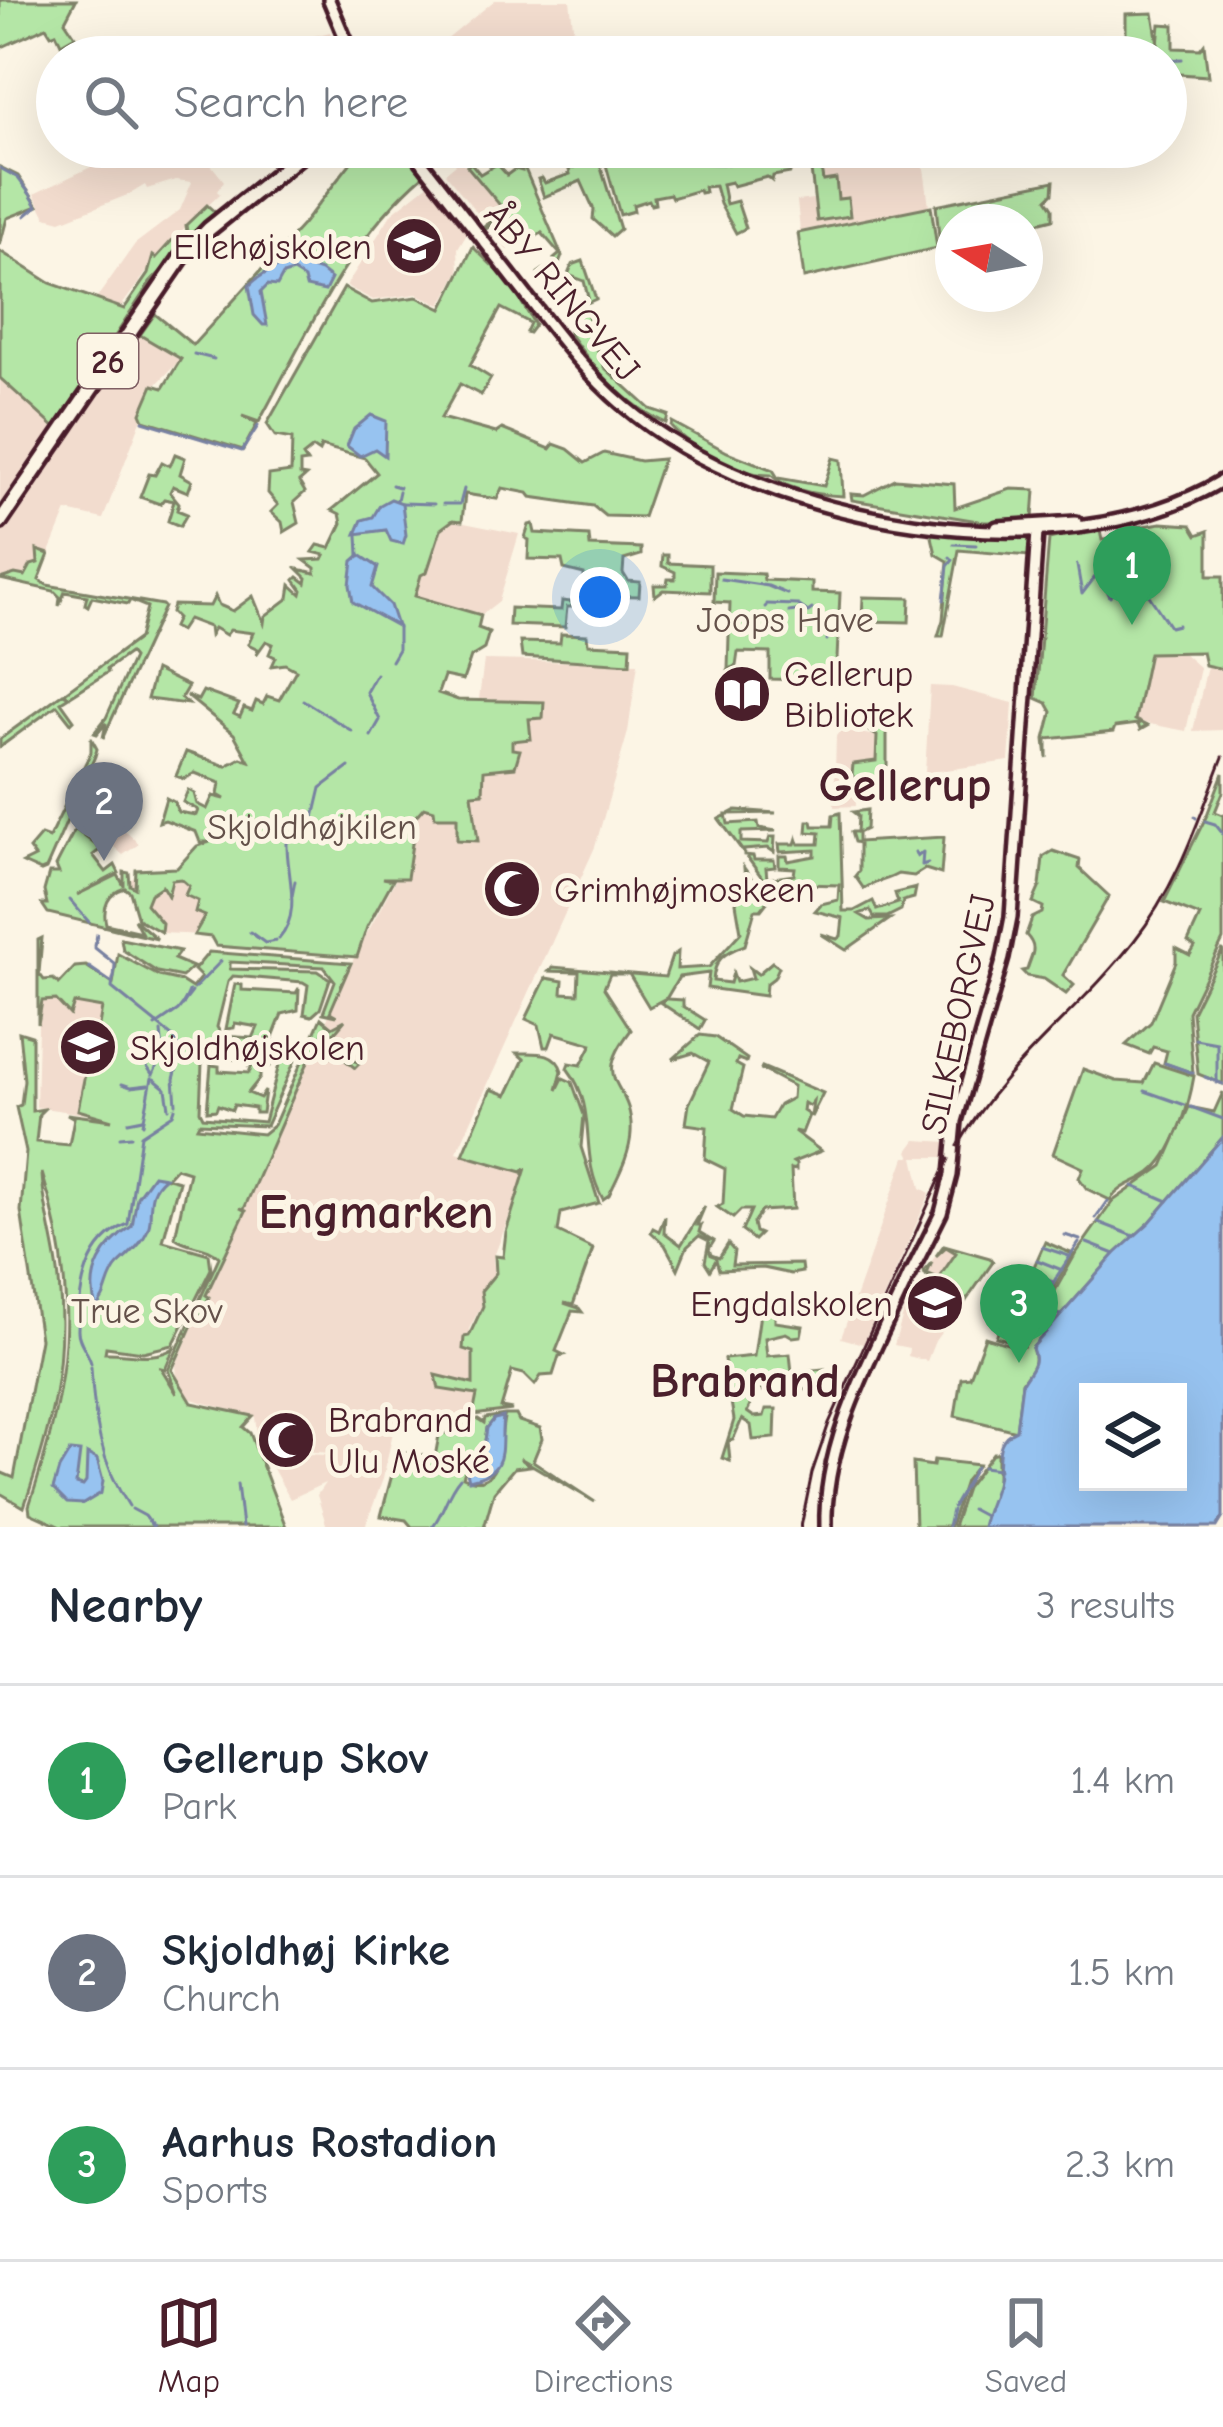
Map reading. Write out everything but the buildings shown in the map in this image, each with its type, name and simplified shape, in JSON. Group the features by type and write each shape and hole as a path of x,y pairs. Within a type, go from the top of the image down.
{"main road":[{"path":"327,0 342,36"},
{"name":"26","path":"0,512 175,257 220,214 280,168"},
{"name":"26","path":"0,522 164,277 209,229 283,168"},
{"name":"ÅBY RINGVEJ","path":"430,168 585,361 624,399 678,440 738,471 799,493 939,520 1040,530 1165,506 1223,477"},
{"name":"SILKEBORGVEJ","path":"826,1527 829,1479 838,1448 867,1368 933,1232 944,1198 956,1121 1007,938 1040,530"}],"shaded area":[{"path":"495,0 570,0 574,35 451,36"},
{"path":"89,168 214,168 224,181 217,191 220,194 166,246 120,308 96,299 135,244 180,210 192,182 176,180 147,189 145,185 61,221 46,217 34,194"},
{"path":"468,168 524,237 507,250 445,173"},
{"path":"810,168 924,168 929,206 800,231 797,201 813,199"},
{"name":"Ellehøjskolen","path":"430,183 467,233 458,248 459,271 441,305 417,294 373,300 346,286 392,213"},
{"path":"140,335 180,360 154,387 103,519 67,511 37,584 0,578 0,530 130,338"},
{"path":"0,378 55,428 0,504"},
{"path":"439,518 519,534 499,601 481,615 414,596"},
{"path":"1182,652 1200,668 1186,731 1134,721 1149,653"},
{"path":"484,660 638,663 628,732 595,847 457,1152 526,1173 493,1259 495,1273 480,1292 483,1302 469,1329 477,1396 472,1413 394,1427 383,1479 365,1527 327,1527 317,1495 325,1483 290,1499 267,1458 283,1453 327,1455 327,1471 331,1453 301,1451 305,1427 272,1427 271,1450 259,1450 255,1417 188,1398 177,1380 176,1365 354,958 397,877 416,815 426,805 471,793 483,770 505,768 501,700 479,699"},
{"path":"1207,666 1223,669 1223,730 1193,731"},
{"path":"930,686 1013,703 1009,761 925,773"},
{"path":"841,730 877,736 876,761 854,764 856,806 834,807 836,736"},
{"path":"88,805 113,819 139,844 123,855 84,820"},
{"path":"138,875 171,876 186,884 205,913 202,935 162,933 147,926 136,914 128,881"},
{"name":"Skjoldhøjskolen","path":"89,967 144,1021 113,1073 106,1117 36,1107 39,990 50,1001"},
{"path":"916,1140 948,1142 948,1157 914,1157 921,1188 930,1193 863,1344 841,1338 905,1157 911,1157 908,1151"},
{"name":"Engdalskolen","path":"944,1245 989,1256 993,1262 935,1341 927,1361 908,1356 909,1348 894,1345 909,1295 927,1299 934,1280 924,1271"}],"green space":[{"path":"0,0 76,0 65,21 75,36 51,35 46,27 0,48"},
{"path":"1153,13 1157,36 1126,36 1126,14"},
{"path":"1160,24 1174,25 1174,36 1159,36"},
{"path":"1204,44 1208,76 1187,74 1187,48 1200,49"},
{"path":"0,167 18,176 38,206 7,218 0,245"},
{"path":"347,168 420,168 425,174 351,258 259,422 242,416 257,424 243,450 144,420 141,413 153,385 163,388 181,359 140,335 155,314 193,345 303,224"},
{"path":"469,168 480,174 490,168 501,168 507,175 515,169 525,168 562,256 554,277 538,274 544,269 549,276 560,254 542,233 524,237 506,213 486,229 504,210"},
{"path":"601,168 620,229 612,236 593,219 594,210 581,181 544,197 538,179 545,183 570,174 569,170"},
{"path":"607,168 790,168 790,173 773,176 772,181 767,177 733,186 722,184 726,204 737,201 746,228 736,233 715,186 704,187 705,192 700,193 654,197 655,204 649,200 633,205 634,211 620,215"},
{"path":"821,168 823,181 836,179 838,199 848,198 850,216 817,221 811,170"},
{"path":"1054,181 1047,199 1053,219 1043,222 1043,204 941,204"},
{"path":"207,205 216,213 150,283 55,428 0,378 0,251 50,283 124,309 148,274 153,256 176,236 180,239 187,232 186,225"},
{"path":"931,206 935,248 804,278 798,233"},
{"name":"Skjoldhøjkilen","path":"473,247 510,283 535,325 526,332 530,323 501,308 470,365 491,378 481,395 460,384 441,418 496,433 502,429 550,449 554,444 585,463 604,453 640,461 663,459 643,517 605,516 593,506 502,488 497,499 465,494 462,521 453,520 441,529 415,596 481,615 478,628 489,632 484,649 471,657 463,680 444,676 438,693 458,700 544,702 543,718 529,719 531,739 512,741 512,749 520,750 515,767 484,770 483,793 472,794 478,841 457,840 457,817 435,817 434,810 424,807 416,816 407,878 383,878 393,880 367,927 357,957 216,946 211,937 194,935 205,916 195,912 198,901 185,895 189,886 181,879 172,880 168,896 162,886 150,894 146,904 162,923 161,932 138,919 125,888 108,902 106,924 141,932 134,919 157,939 48,913 42,904 47,904 44,891 49,873 59,873 56,866 75,829 101,849 93,855 106,872 115,865 119,873 77,895 118,875 124,886 124,872 135,888 136,870 177,868 197,846 210,842 200,842 196,832 159,822 166,798 178,812 196,815 198,810 183,802 188,790 207,809 213,796 225,799 218,795 220,783 195,773 184,779 176,776 186,752 226,766 241,758 249,761 234,734 186,695 198,700 203,691 239,704 234,714 240,717 244,708 252,711 256,701 263,704 267,696 279,700 296,670 285,664 271,666 273,644 266,641 256,655 258,649 248,644 253,633 230,630 226,635 214,628 210,635 209,627 188,619 180,631 173,627 177,618 171,612 173,605 210,606 215,596 219,605 233,611 253,596 264,623 265,616 289,598 291,585 301,594 295,580 298,577 306,583 307,578 298,569 315,573 304,560 323,559 325,555 313,552 318,545 330,548 342,523 340,514 332,510 377,473 365,458 313,448 303,456 307,462 300,463 300,475 306,476 299,482 305,492 294,502 299,523 284,532 282,522 271,512 278,505 268,493 269,475 291,472 292,439 275,436 267,424 344,288 372,303 417,297 442,309"},
{"path":"583,261 596,299 585,304 598,352 603,351 604,367 650,409 668,415 666,423 612,385 569,333 573,302 588,297 584,281 568,275 572,265"},
{"path":"672,422 773,470 778,478 824,486 833,458 841,460 843,496 805,491 771,475 718,460 691,444"},
{"path":"175,454 185,458 180,474 192,481 188,492 173,486 170,492 179,503 177,510 187,514 180,526 168,521 174,501 164,499 160,504 140,497 149,474 155,475 162,462 170,466"},
{"path":"895,479 954,484 955,508 1011,489 1035,490 1033,518 1029,522 984,522 852,500 851,494 864,495"},
{"path":"533,524 535,533 589,536 590,546 641,548 641,555 624,560 623,573 628,581 640,582 639,596 584,595 584,574 564,569 562,560 528,559 529,540 525,538"},
{"path":"1191,525 1197,535 1208,531 1208,576 1223,576 1223,669 1205,665 1202,652 1149,653 1135,720 1147,726 1047,739 1047,758 1045,739 1052,712 1036,698 1049,539 1099,527 1102,540 1130,538 1131,528"},
{"path":"930,528 1028,538 1032,543 1029,556 959,550 943,636 938,636 948,561 936,554"},
{"path":"37,550 49,554 39,580 47,585 162,605 164,607 103,738 106,723 94,733 106,718 133,658 129,653 61,702 74,720 71,723 57,705 0,747 0,739 63,693 67,695 139,638 147,607 130,600 128,604 92,597 88,606 87,596 65,592 59,606 60,597 54,591 0,579 25,576 38,563"},
{"path":"663,555 668,555 668,563 710,565 710,592 663,590 655,596 654,585 675,579 675,572 662,566"},
{"name":"Joops Have","path":"715,572 812,582 812,592 840,593 836,681 770,679 770,653 738,652 736,666 728,669 730,603 714,602"},
{"path":"863,597 910,598 909,622 862,621"},
{"path":"562,601 572,602 565,627 509,625 510,608 561,610"},
{"path":"561,634 587,635 588,644 631,646 630,664 522,657 520,642 560,643"},
{"path":"155,670 188,686 181,698 188,704 147,699"},
{"path":"887,715 887,774 857,781 853,764 876,761 877,736 869,731 870,718"},
{"path":"91,738 95,756 46,869 23,863 35,857 29,849 41,835 49,838 91,752"},
{"path":"1223,773 1223,792 1215,812 1223,815 1223,940 1188,1012 1193,1073 1164,1063 1167,1051 1153,1047 1149,1054 1126,1045 1151,1022 1176,962 1176,948 1190,955 1195,947 1188,942 1200,916 1164,902"},
{"path":"736,810 776,813 729,814"},
{"path":"867,810 866,829 858,833 858,842 944,837 941,874 925,869 914,876 898,874 864,889 855,876 859,843 854,842 851,832 857,832 858,816 853,812"},
{"path":"840,813 843,911 873,901 877,910 898,903 895,893 916,888 914,898 903,901 901,910 887,917 874,917 870,910 859,914 869,920 890,919 846,950 821,934 837,939 843,918 815,911 821,904 838,900 839,885 766,883 746,855 774,860 775,867 766,868 767,879 794,875 795,868 779,867 779,856 787,856 788,861 815,856 815,850 780,852 779,844 795,844 797,838 799,844 819,844 820,833 807,832 808,821 813,826 832,826 833,815"},
{"path":"726,815 728,824 758,822 759,828 776,831 741,832 741,842 768,843 775,837 774,852 768,848 744,853 719,819"},
{"path":"1053,851 1080,860 1079,868 1109,896 1063,975 1074,985 1066,994 1022,971 1027,970 1033,952 1026,935 1032,918 1042,913 1043,907 1033,902 1043,857"},
{"path":"744,868 768,901 755,910 745,945 718,962 713,981 730,983 733,973 736,982 753,978 750,968 758,974 772,962 779,967 766,984 765,996 707,988 709,973 679,977 666,999 683,1000 683,1006 705,1020 700,1029 661,1003 666,998 649,1007 629,974 610,974 604,988 631,1030 613,1062 613,1073 626,1102 631,1133 623,1165 603,1199 591,1165 583,1100 567,1068 569,1063 581,1065 592,1044 554,1033 549,1047 544,1047 539,1025 526,1019 546,978 563,981 562,993 578,994 579,972 549,971 553,967 665,977 678,952 677,969 709,967 741,932 736,903 745,881"},
{"name":"True Skov","path":"42,938 39,973 44,980 59,984 75,967 86,966 113,984 118,954 192,988 201,977 194,970 209,952 351,963 330,1012 337,1016 323,1013 335,981 324,967 230,962 230,969 318,971 330,979 320,1009 312,1016 304,1014 308,985 303,982 233,976 228,982 217,1027 222,1036 253,1038 258,1027 235,1023 234,1028 226,1029 235,984 242,985 242,990 296,993 299,988 298,1010 282,1014 273,1037 262,1043 274,1041 270,1066 260,1067 260,1078 248,1093 260,1098 265,1091 262,1113 234,1105 232,1110 218,1105 207,1111 211,1065 219,1066 219,1071 249,1073 255,1056 248,1065 247,1060 210,1057 202,1063 203,1117 264,1122 284,1046 300,1049 266,1126 199,1123 197,1127 263,1134 274,1125 321,1018 332,1027 345,1020 334,1033 324,1030 317,1048 360,1063 355,1068 344,1059 312,1053 244,1209 240,1208 246,1211 206,1295 201,1316 196,1316 172,1370 192,1403 253,1416 243,1427 250,1433 286,1527 61,1527 30,1513 53,1421 65,1341 62,1260 42,1173 59,1281 59,1369 24,1507 0,1493 0,1472 14,1478 40,1339 21,1211 26,1152 16,1107 21,1105 24,1080 19,1032 32,1036 32,1111 44,1109 39,1114 36,1142 69,1145 74,1118 67,1114 112,1120 78,1110 86,1069 104,1068 106,1055 94,1053 102,1008 74,1003 70,1015 56,1000 42,1001 38,1024 38,940","holes":["176,1168 189,1172 175,1237 219,1257 168,1370 177,1394 161,1368 165,1369 174,1348 149,1355 105,1353 106,1347 143,1352 173,1345 211,1269 209,1254 163,1241 179,1181 167,1178"]},
{"path":"121,939 180,951 174,959 193,967 182,977 157,972 123,950"},
{"path":"1223,949 1223,1084 1198,1074 1192,1012"},
{"path":"700,1035 715,1037 747,1059 738,1059 736,1064 743,1068 733,1109 744,1116 771,1119 779,1105 792,1098 793,1086 762,1067 823,1093 811,1117 813,1101 809,1106 804,1103 803,1111 809,1115 802,1133 794,1131 821,1151 793,1162 793,1209 761,1211 753,1223 760,1234 754,1240 742,1231 751,1210 741,1210 733,1218 717,1207 723,1204 725,1169 705,1159 707,1127 686,1124 689,1104 709,1062 693,1053 673,1059"},
{"path":"517,1053 555,1059 562,1071 557,1090 563,1078 572,1082 584,1115 581,1147 599,1203 561,1213 558,1232 593,1249 573,1305 564,1303 582,1312 572,1311 556,1351 564,1355 559,1356 553,1375 541,1376 535,1385 524,1374 512,1371 501,1408 512,1410 473,1415 477,1395 439,1389 436,1375 473,1384 473,1352 463,1349 464,1337 469,1336 483,1306 481,1291 496,1273 495,1256 503,1257 526,1168 522,1172 463,1155 491,1089 507,1095 524,1059"},
{"path":"1154,1063 1194,1076 1184,1115 1159,1165 1110,1200 1087,1189 1079,1178 1083,1168 1053,1154 1083,1069 1116,1081 1144,1083"},
{"path":"1223,1092 1223,1137 1032,1348 1034,1363 1022,1382 1016,1431 955,1416 961,1378 970,1377 985,1337 1024,1346 1075,1255 1113,1201 1163,1166 1189,1107 1214,1112"},
{"path":"705,1206 697,1225 701,1225 699,1232 714,1241 711,1255 719,1258 728,1244 734,1251 732,1265 801,1264 802,1272 719,1270 716,1260 710,1270 705,1262 709,1241 699,1236 687,1247 678,1269 665,1245 651,1232 653,1228 659,1231 665,1216 664,1232 681,1245"},
{"path":"1045,1242 1073,1254 1021,1344 996,1337 1004,1316 1021,1308 1020,1298"},
{"path":"944,1245 993,1262 961,1308 926,1299 934,1280 925,1275 924,1271 932,1262 927,1274 938,1279 956,1253 946,1247 936,1256"},
{"path":"793,1300 800,1312 775,1313 775,1322 803,1326 801,1336 786,1333 765,1338 767,1356 790,1354 792,1372 824,1369 814,1395 800,1386 763,1391 756,1386 745,1395 751,1404 747,1412 764,1416 766,1409 776,1409 775,1438 753,1440 751,1425 742,1419 733,1440 728,1441 730,1461 722,1458 734,1420 724,1359 754,1356 761,1306"},
{"path":"516,1415 519,1421 540,1428 542,1439 533,1461 595,1502 520,1458 530,1466 514,1468 494,1492 484,1527 412,1527 406,1520 381,1516 398,1452 435,1457 440,1430 451,1436 478,1419 484,1423 485,1418","holes":["504,1418 492,1472 476,1481 463,1477 483,1453 487,1428 495,1419"]},
{"path":"997,1453 997,1486 982,1527 953,1527 966,1488"},
{"path":"934,1460 978,1465 965,1481 950,1527 915,1527 913,1463 933,1466"}],"water":[{"path":"288,260 331,279 325,291 306,287 304,279 293,272 283,275 277,286 268,285 261,292 267,325 263,325 254,315 249,286"},
{"path":"371,415 386,421 385,456 375,449 360,456 347,446 354,429"},
{"path":"391,499 402,503 403,544 391,541 386,530 356,534 362,520 373,517"},
{"path":"360,555 378,567 372,587 390,605 397,626 353,602 353,561"},
{"path":"1223,1137 1223,1517 1217,1527 982,1527 997,1480 1001,1445 1016,1430 1022,1383 1034,1362 1032,1348 1115,1254 1150,1222"},
{"path":"153,1175 165,1177 153,1191 146,1233 114,1270 96,1307 93,1283 99,1261 132,1226 137,1197"},
{"path":"503,1417 497,1465 469,1480 466,1468 483,1453 487,1428"},
{"path":"70,1451 80,1452 76,1484 86,1482 87,1454 97,1459 103,1481 101,1493 83,1504 67,1503 53,1489"}],"waterway":[{"path":"0,168 18,178 30,194"},
{"path":"25,216 37,206 31,196"},
{"path":"194,354 214,359"},
{"path":"143,421 242,451 258,426"},
{"path":"392,485 399,487"},
{"path":"443,504 460,504 464,489"},
{"path":"397,500 399,491"},
{"path":"402,503 434,504"},
{"path":"358,535 359,555"},
{"path":"954,544 976,545"},
{"path":"944,600 950,557"},
{"path":"1077,565 1082,594 1095,577 1101,577 1110,597 1119,589 1135,586 1148,594 1170,627 1178,625"},
{"path":"721,579 787,594"},
{"path":"767,604 812,609"},
{"path":"789,612 803,610"},
{"path":"391,661 398,649 398,627"},
{"path":"827,640 828,633"},
{"path":"912,673 915,678"},
{"path":"371,736 380,720 366,692 376,674"},
{"path":"303,700 352,731"},
{"path":"279,939 292,904 287,842 313,822 321,788 349,767"},
{"path":"1205,821 1223,834"},
{"path":"915,852 917,857 923,852 922,865 928,863"},
{"path":"292,896 295,881"},
{"path":"70,900 89,922"},
{"path":"250,932 265,943 276,941"},
{"path":"95,946 97,934"},
{"path":"95,948 115,964 114,978"},
{"path":"194,989 221,961"},
{"path":"89,967 112,983"},
{"path":"113,979 112,988 173,1037"},
{"path":"183,1005 189,991"},
{"path":"155,1026 178,1010 192,992"},
{"path":"153,1075 163,1052 161,1032"},
{"path":"175,1039 181,1053 174,1079 176,1104"},
{"path":"1195,1039 1217,1043 1217,1083"},
{"path":"148,1049 161,1058"},
{"path":"144,1062 152,1074"},
{"path":"1165,1063 1193,1073"},
{"path":"1205,1077 1223,1084"},
{"path":"143,1124 152,1078"},
{"path":"154,1079 166,1089 169,1108"},
{"path":"122,1084 148,1085"},
{"path":"1145,1091 1185,1105"},
{"path":"1191,1107 1223,1119"},
{"path":"91,1363 78,1333 87,1268 102,1242 128,1224 141,1135 175,1108"},
{"path":"128,1122 143,1119"},
{"path":"120,1137 131,1136"},
{"path":"1133,1186 1168,1201"},
{"path":"1096,1218 1108,1201"},
{"path":"1098,1222 1134,1236"},
{"path":"1065,1235 1080,1240"},
{"path":"1057,1276 1079,1243"},
{"path":"1087,1243 1115,1254"},
{"path":"1042,1247 1069,1256"},
{"path":"1037,1260 1062,1270"},
{"path":"1032,1274 1053,1282"},
{"path":"1020,1302 1039,1309 1056,1278"},
{"path":"1024,1287 1045,1294"},
{"path":"1044,1310 1060,1315"},
{"path":"91,1367 100,1440 129,1506"},
{"path":"953,1507 976,1467"},
{"path":"983,1467 999,1469"},
{"path":"432,1527 460,1478"},
{"path":"237,1484 242,1527"},
{"path":"132,1509 153,1527"},
{"path":"971,1509 984,1516"},
{"path":"948,1527 952,1510"}],"railway":[{"path":"958,1146 997,1089 1112,967 1149,920 1185,853 1223,757"},
{"path":"801,1527 829,1423 949,1159"}],"place":[{"name":"Ellehøjskolen","path":"414,246"},
{"name":"Gellerup Skov","path":"1132,625"},
{"name":"Gellerup Bibliotek","path":"742,694"},
{"name":"Skjoldhøj Kirke","path":"104,861"},
{"name":"Grimhøjmoskeen","path":"512,889"},
{"name":"Skjoldhøjskolen","path":"88,1047"},
{"name":"Engdalskolen","path":"935,1303"},
{"name":"Aarhus Rostadion","path":"1019,1363"},
{"name":"Brabrand Ulu Moské","path":"286,1440"}],"district":[{"name":"Gellerup","path":"905,784"},
{"name":"Engmarken","path":"376,1211"},
{"name":"Brabrand","path":"745,1380"}]}
